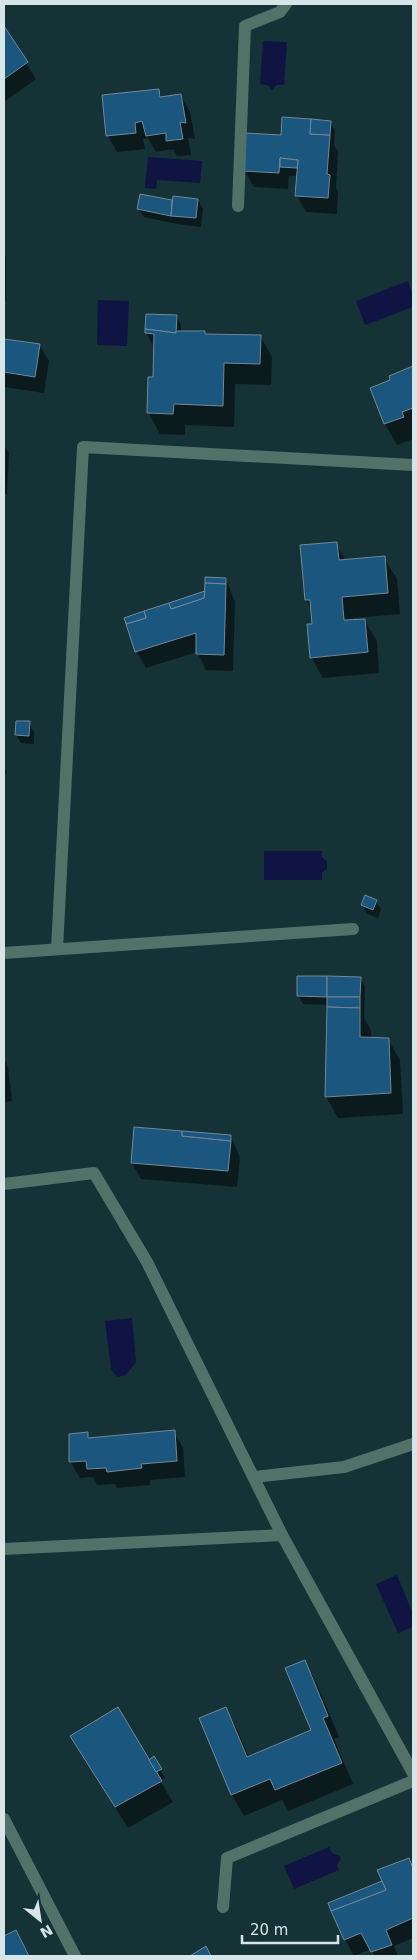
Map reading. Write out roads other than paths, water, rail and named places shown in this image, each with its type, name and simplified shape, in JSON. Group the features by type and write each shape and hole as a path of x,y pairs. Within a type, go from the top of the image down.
{"street":[{"path":"238,206 246,26 280,12 286,4"},
{"path":"57,949 83,447 413,465"},
{"path":"4,953 353,928"},
{"path":"4,1184 94,1173 147,1262 282,1535 413,1773"},
{"path":"254,1477 344,1467 413,1444"},
{"path":"4,1548 282,1535"},
{"path":"223,1907 227,1858 413,1780"},
{"path":"4,1819 75,1956"}]}
